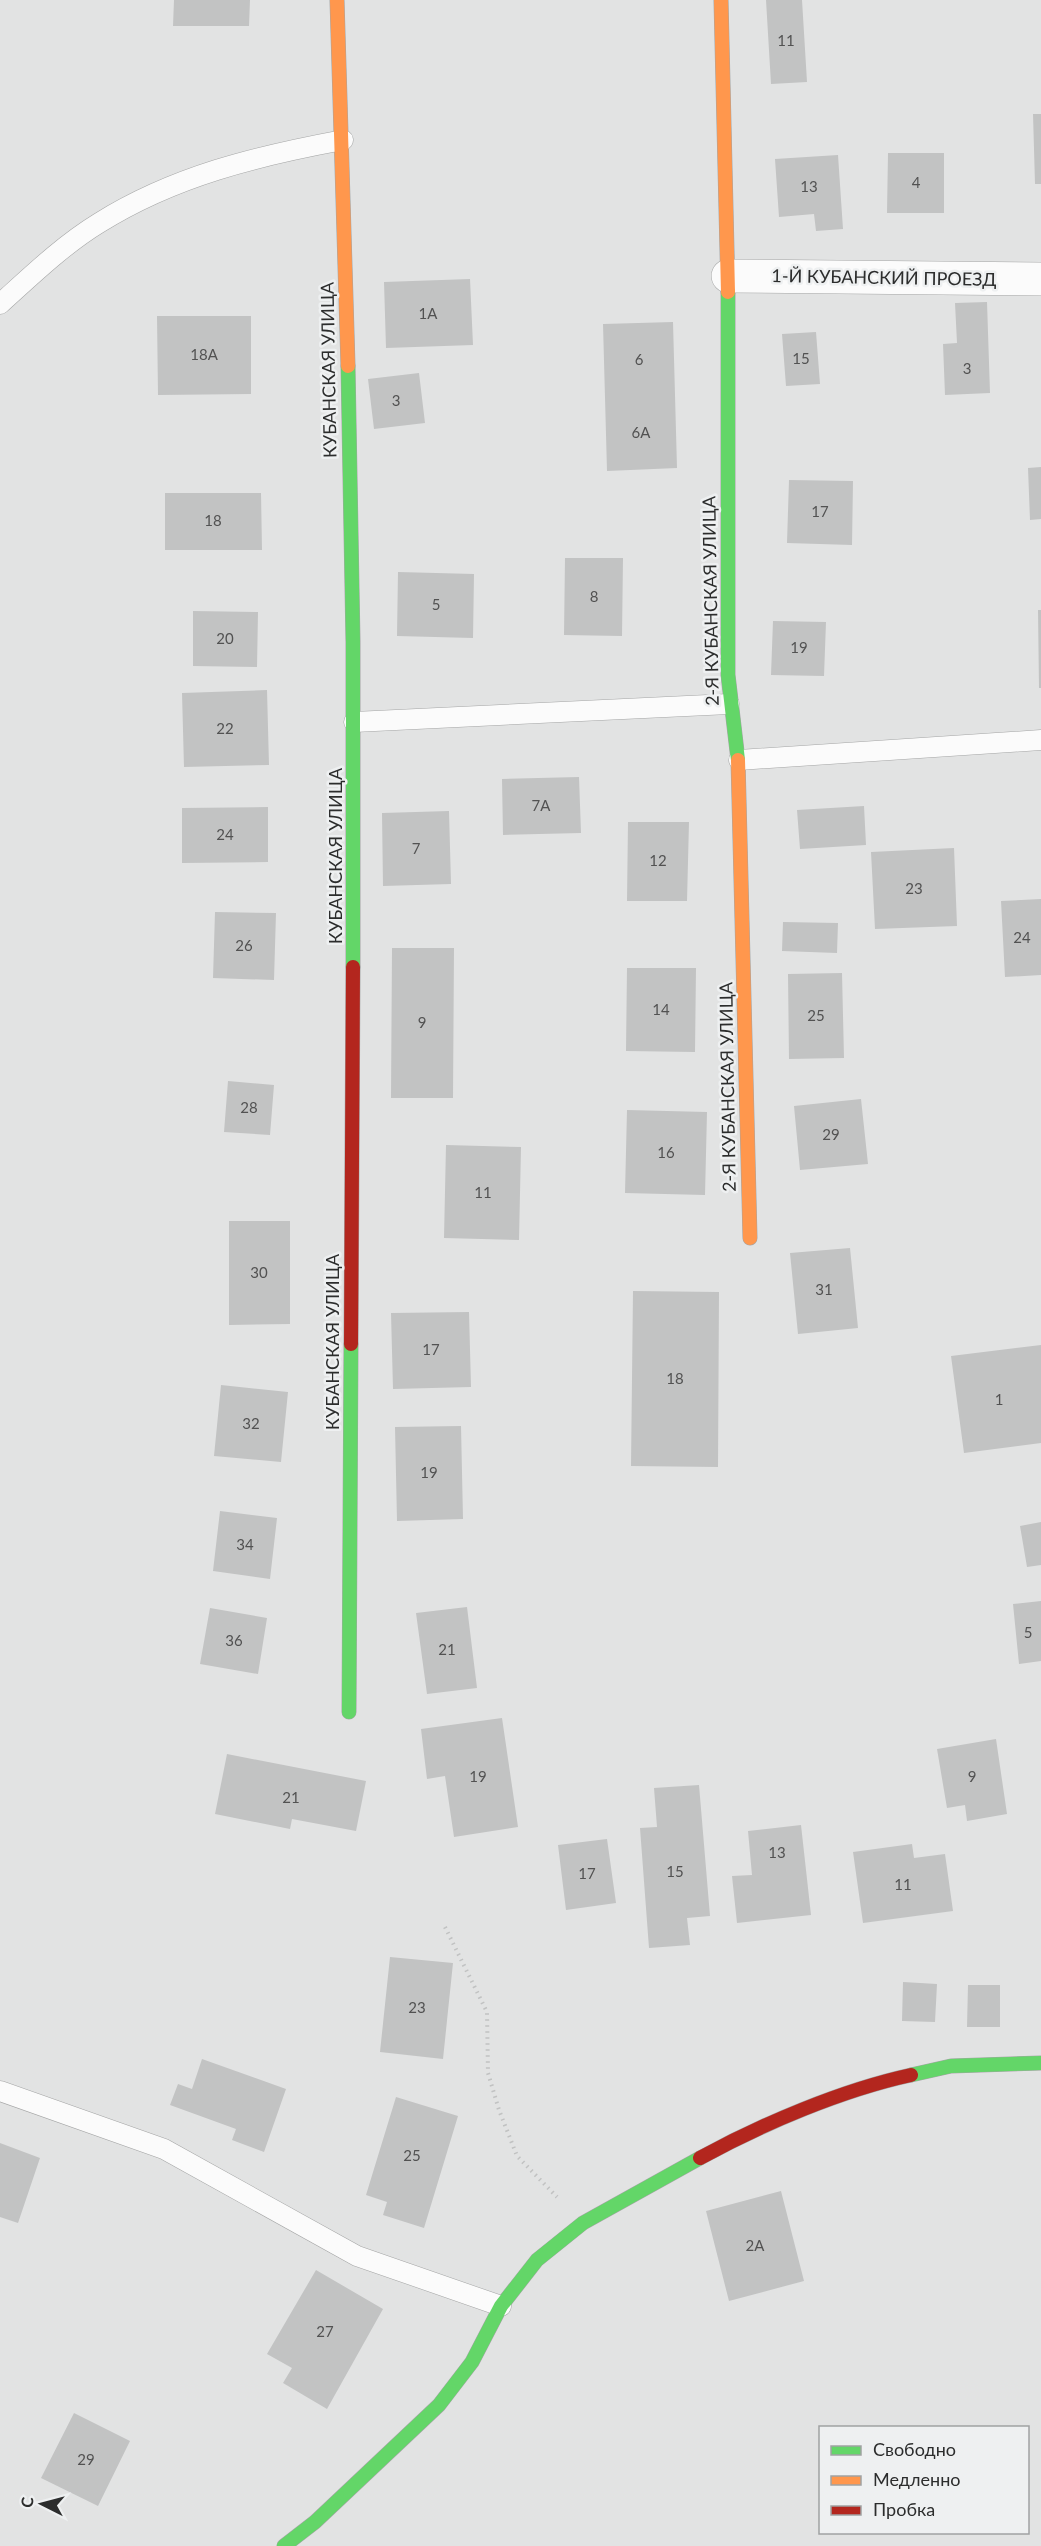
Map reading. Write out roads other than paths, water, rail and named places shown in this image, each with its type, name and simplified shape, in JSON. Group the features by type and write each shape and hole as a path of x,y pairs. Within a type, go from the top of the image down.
{"street":[{"name":"КУБАНСКАЯ УЛИЦА","path":"337,0 343,140 354,722 349,1712"},
{"name":"2-Я КУБАНСКАЯ УЛИЦА","path":"721,0 728,276 729,704 739,760 750,1238"},
{"name":"1-Й КУБАНСКИЙ ПРОЕЗД","path":"728,276 1041,279"},
{"path":"284,2546 315,2522 439,2405 472,2362 501,2306 537,2260 583,2223 722,2146 814,2106 882,2081 951,2066 1041,2063"}],"lane":[{"path":"0,304 44,265 98,223 168,185 284,151 343,140"},
{"path":"354,722 729,704"},
{"path":"739,760 1041,740"},
{"path":"0,2091 164,2149 357,2256 501,2306"}]}
